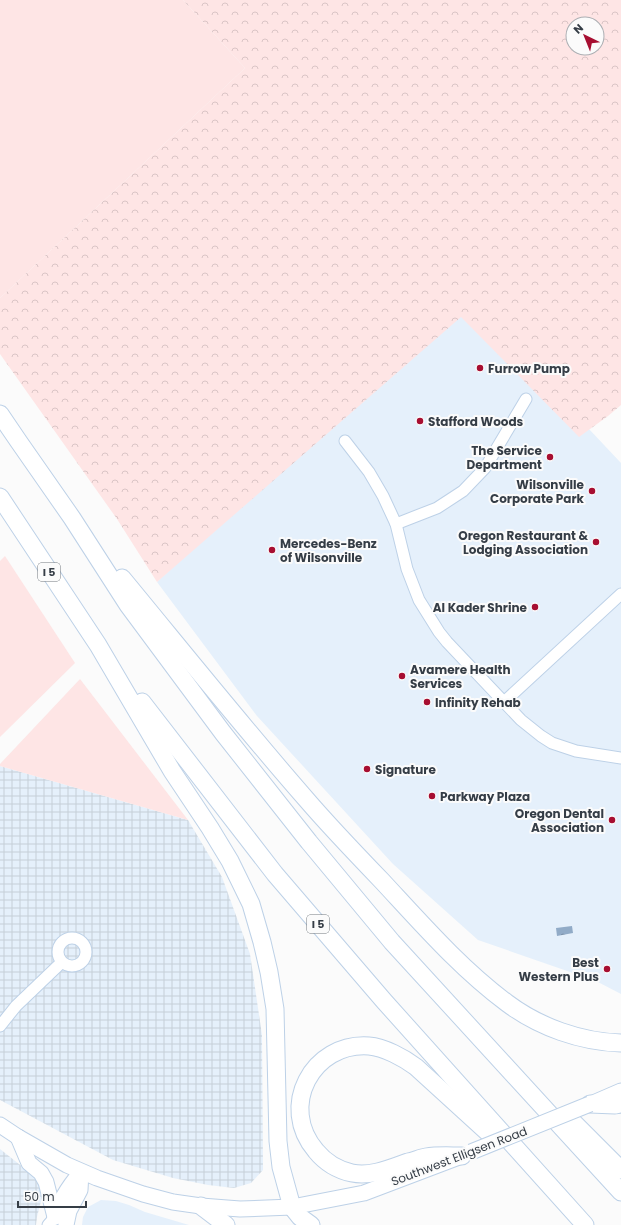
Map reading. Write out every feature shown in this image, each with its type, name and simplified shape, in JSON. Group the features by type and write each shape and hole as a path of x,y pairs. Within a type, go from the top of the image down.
{"highway":[{"path":"0,414 72,518 128,605 186,684 309,842 392,942 621,1192"},
{"name":"I 5","path":"0,497 98,645 172,771 230,861 251,904 269,972 275,1009 278,1141 281,1167 292,1207 300,1217 311,1225"},
{"path":"72,518 306,800 418,920 469,972 507,1003 538,1022 579,1038 609,1043 621,1043"},
{"name":"I 5","path":"98,645 275,874 384,1001 585,1225"},
{"path":"478,1036 536,1085 621,1170"},
{"name":"I 5","path":"467,1154 425,1157 392,1168 365,1174 353,1173 340,1169 321,1156 312,1146 303,1130 300,1120 299,1106 305,1083 319,1064 328,1056 348,1047 370,1046 405,1059 416,1067 553,1191"},
{"path":"590,1104 621,1104"},
{"path":"201,1206 226,1225"}],"main road":[{"name":"Southwest Elligsen Road","path":"0,1125 81,1172 158,1198 201,1206 240,1210 292,1207 364,1192 406,1178 621,1091"},
{"path":"18,1136 29,1163 41,1173 46,1182 56,1223"},
{"path":"56,1223 60,1201 81,1172"}],"street":[{"path":"396,524 437,508 463,492 485,468 526,399"},
{"path":"345,441 369,472 383,496 396,524 407,569 419,600 447,642 531,729 552,743 576,751 621,758"},
{"path":"504,702 621,594"},
{"path":"0,1026 16,1006 62,962"}],"shaded area":[{"path":"462,294 621,463 621,994 596,981 478,940 393,864 257,716 157,582"},
{"path":"0,766 188,820 222,877 250,954 262,1035 263,1170 251,1183 234,1188 208,1185 173,1178 113,1160 0,1100"},
{"path":"0,1149 38,1179 42,1197 36,1225 0,1225"},
{"path":"101,1200 116,1201 145,1212 189,1225 82,1225 83,1217 88,1207"}],"green space":[{"path":"0,0 183,0 245,68 0,298"},
{"path":"183,0 621,0 621,405 579,437 461,317 157,582 117,519 0,354 0,298 245,68"},
{"path":"5,556 75,663 0,737 0,561"},
{"path":"80,679 188,820 0,766 0,764"}],"water":[{"path":"572,926 573,933 557,936 556,928"}],"place":[{"name":"Furrow Pump","path":"480,368"},
{"name":"Stafford Woods","path":"420,421"},
{"name":"The Service Department","path":"550,457"},
{"name":"Wilsonville Corporate Park","path":"592,491"},
{"name":"Oregon Restaurant & Lodging Association","path":"596,542"},
{"name":"Mercedes-Benz of Wilsonville","path":"272,550"},
{"name":"Al Kader Shrine","path":"535,607"},
{"name":"Avamere Health Services","path":"402,676"},
{"name":"Infinity Rehab","path":"427,702"},
{"name":"Signature","path":"367,769"},
{"name":"Parkway Plaza","path":"432,796"},
{"name":"Oregon Dental Association","path":"612,820"},
{"name":"Best Western Plus","path":"607,969"}]}
